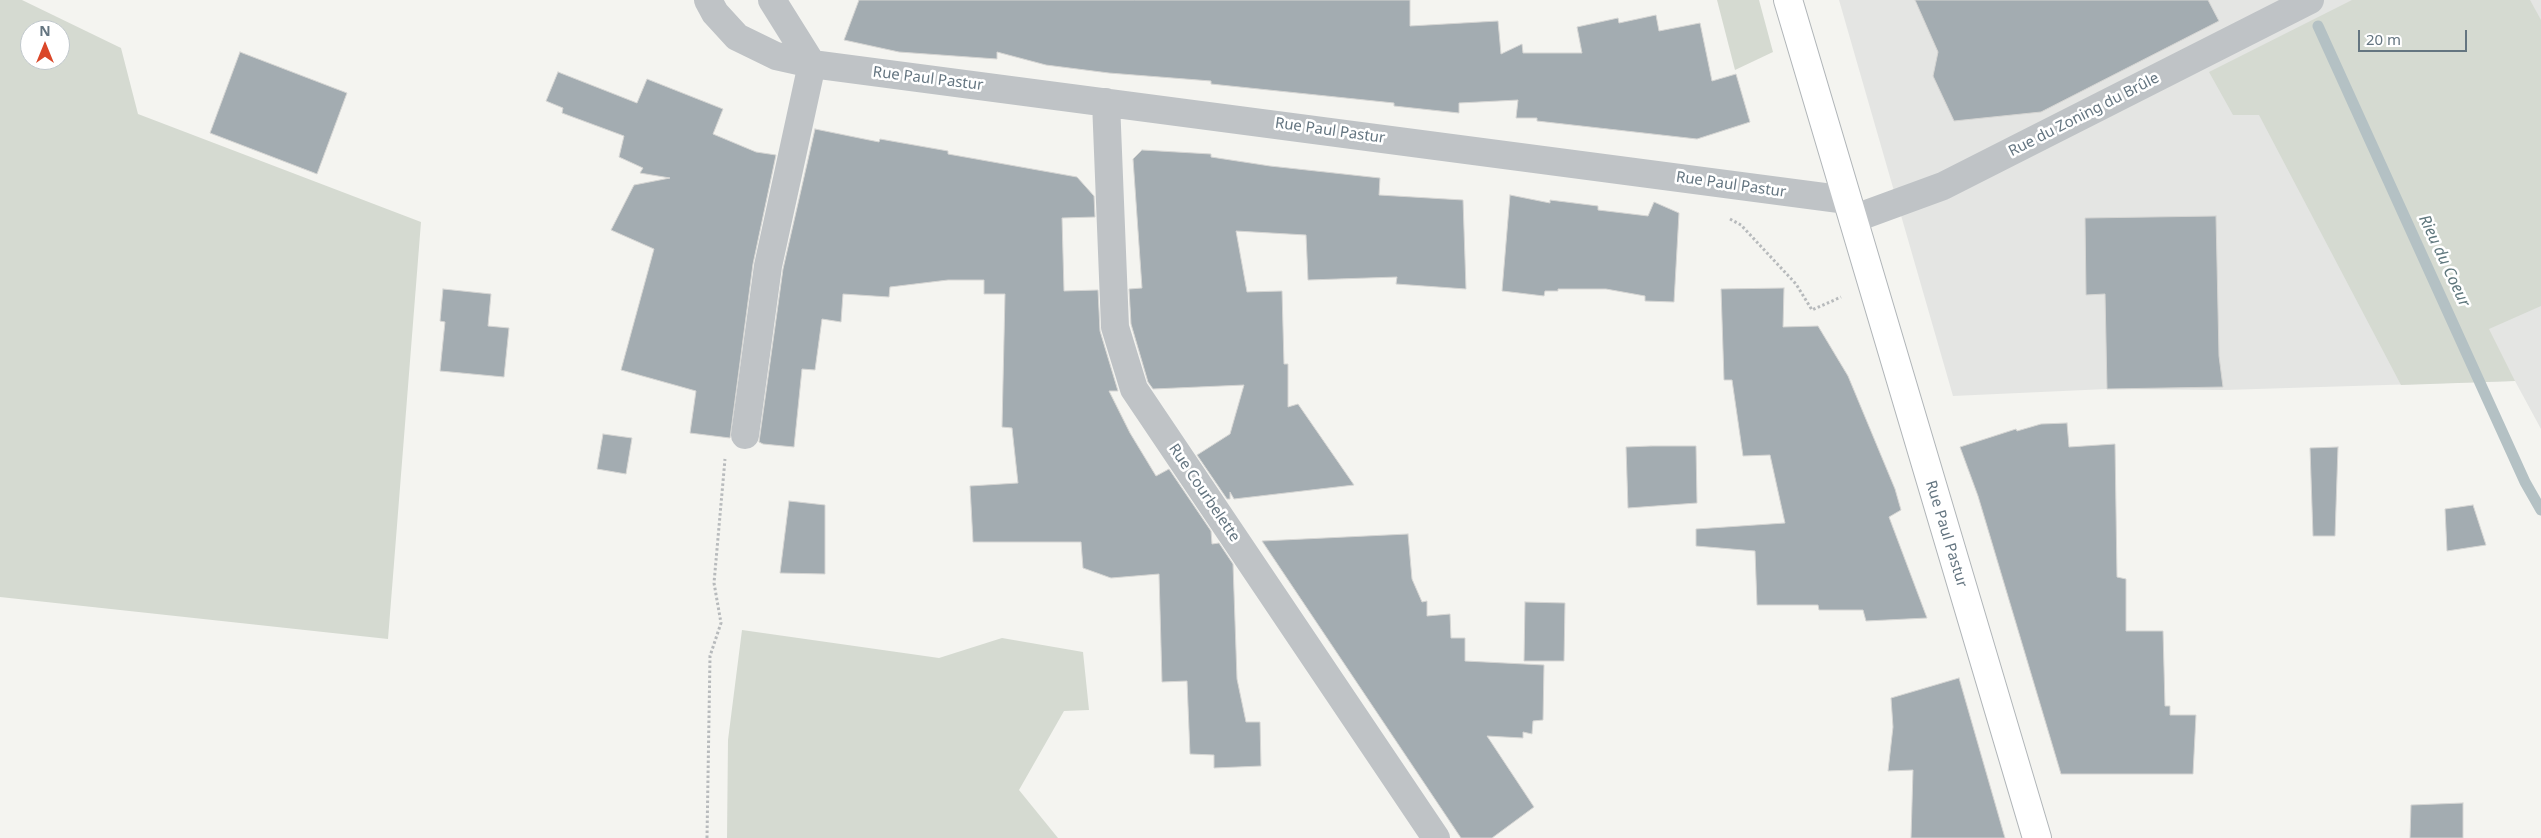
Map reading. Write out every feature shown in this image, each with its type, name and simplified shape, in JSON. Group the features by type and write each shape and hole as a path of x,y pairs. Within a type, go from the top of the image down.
{"main road":[{"name":"Rue Paul Pastur","path":"1788,0 2037,838"}],"street":[{"name":"Rue Paul Pastur","path":"708,0 715,12 737,37 776,56 812,64 1106,102 1850,210"},
{"path":"745,435 768,266 812,64 772,0"},
{"name":"Rue du Zoning du Brûle","path":"1850,210 1943,186 2310,0"},
{"name":"Rue Courbelette","path":"1106,102 1115,326 1134,389 1436,838"}],"path":[{"path":"1724,217 1741,224 1796,284 1812,310 1872,283"},
{"path":"707,838 710,656 721,623 714,584 726,437 745,435"}],"shaded area":[{"path":"0,0 22,0 63,20 20,20 20,70 70,70 70,23 121,48 138,114 421,222 388,639 0,597"},
{"path":"1717,0 1759,0 1773,52 1735,70"},
{"path":"1839,0 2541,0 2541,429 2515,381 2224,390 2107,389 1953,396"},
{"path":"2352,0 2530,0 2541,20 2541,306 2489,329 2515,381 2401,385 2259,115 2233,115 2209,72"},
{"path":"742,630 939,658 1002,638 1083,652 1089,710 1064,711 1019,790 1058,838 727,838 728,740"}],"building":[{"path":"859,0 1410,0 1410,26 1498,21 1501,54 1522,44 1523,53 1582,53 1577,27 1618,18 1619,23 1656,15 1659,31 1700,23 1712,81 1736,74 1750,122 1697,139 1537,121 1537,118 1516,118 1518,100 1459,103 1459,113 1394,106 1394,103 1211,84 1211,81 1109,73 1046,65 997,52 997,59 899,52 844,40"},
{"path":"1915,0 2208,0 2219,21 2041,112 1954,121 1933,76 1938,52"},
{"path":"240,52 347,93 317,174 210,133"},
{"path":"558,72 637,103 647,79 723,109 713,134 756,152 776,155 753,264 730,438 690,433 696,391 621,370 654,249 611,230 634,185 670,178 640,173 643,168 619,157 624,136 562,113 563,108 546,101"},
{"path":"815,129 879,142 880,139 948,151 948,154 1077,177 1094,196 1095,217 1062,218 1064,291 1098,290 1100,331 1118,391 1109,391 1130,433 1156,476 1169,469 1211,531 1212,544 1219,543 1233,564 1237,679 1246,722 1260,722 1261,766 1214,768 1214,755 1190,754 1187,681 1162,682 1159,574 1111,578 1083,568 1081,542 973,542 970,486 1018,483 1012,428 1002,427 1005,294 984,294 984,280 948,280 890,287 889,297 843,294 841,322 822,319 815,370 802,369 794,447 759,442 783,269"},
{"path":"1142,150 1211,154 1211,157 1270,166 1380,178 1379,195 1463,200 1466,289 1396,284 1397,277 1308,280 1306,235 1236,231 1247,292 1282,291 1284,364 1288,364 1288,407 1298,404 1354,485 1234,499 1230,492 1230,499 1227,499 1197,455 1230,434 1244,385 1153,389 1148,382 1131,324 1129,289 1142,288 1133,159"},
{"path":"1510,195 1550,203 1550,200 1598,206 1598,210 1648,216 1654,202 1679,213 1674,302 1645,301 1645,296 1606,289 1558,289 1558,291 1545,291 1544,296 1502,291"},
{"path":"2216,216 2219,356 2223,387 2107,389 2105,294 2086,295 2085,218"},
{"path":"1784,288 1783,327 1818,326 1848,376 1895,489 1901,510 1889,517 1927,618 1866,621 1863,610 1819,610 1818,605 1757,605 1755,551 1696,546 1696,529 1785,523 1770,455 1743,456 1732,380 1724,380 1721,289"},
{"path":"443,289 491,294 488,326 509,328 504,377 440,371 445,322 440,321"},
{"path":"2067,423 2069,447 2115,444 2117,577 2126,579 2126,631 2163,631 2165,706 2170,706 2170,715 2196,715 2193,774 2061,774 1978,496 1960,447 2016,429 2017,431 2041,424"},
{"path":"603,434 632,438 626,474 597,469"},
{"path":"1696,446 1697,503 1628,508 1626,447"},
{"path":"2338,447 2335,536 2313,536 2310,448"},
{"path":"789,501 825,505 825,574 780,573"},
{"path":"2473,505 2486,545 2447,551 2445,509"},
{"path":"1408,534 1412,579 1422,602 1427,601 1427,616 1450,614 1451,638 1465,638 1465,661 1544,665 1543,720 1533,721 1532,734 1523,732 1523,738 1487,736 1534,807 1492,838 1461,838 1262,541"},
{"path":"1525,602 1565,603 1564,661 1524,661"},
{"path":"1959,678 2005,838 1911,838 1913,770 1888,771 1893,727 1891,698"},
{"path":"2463,803 2463,838 2410,838 2411,805"}],"waterway":[{"name":"Rieu du Coeur","path":"2318,26 2525,482 2541,510"}]}
